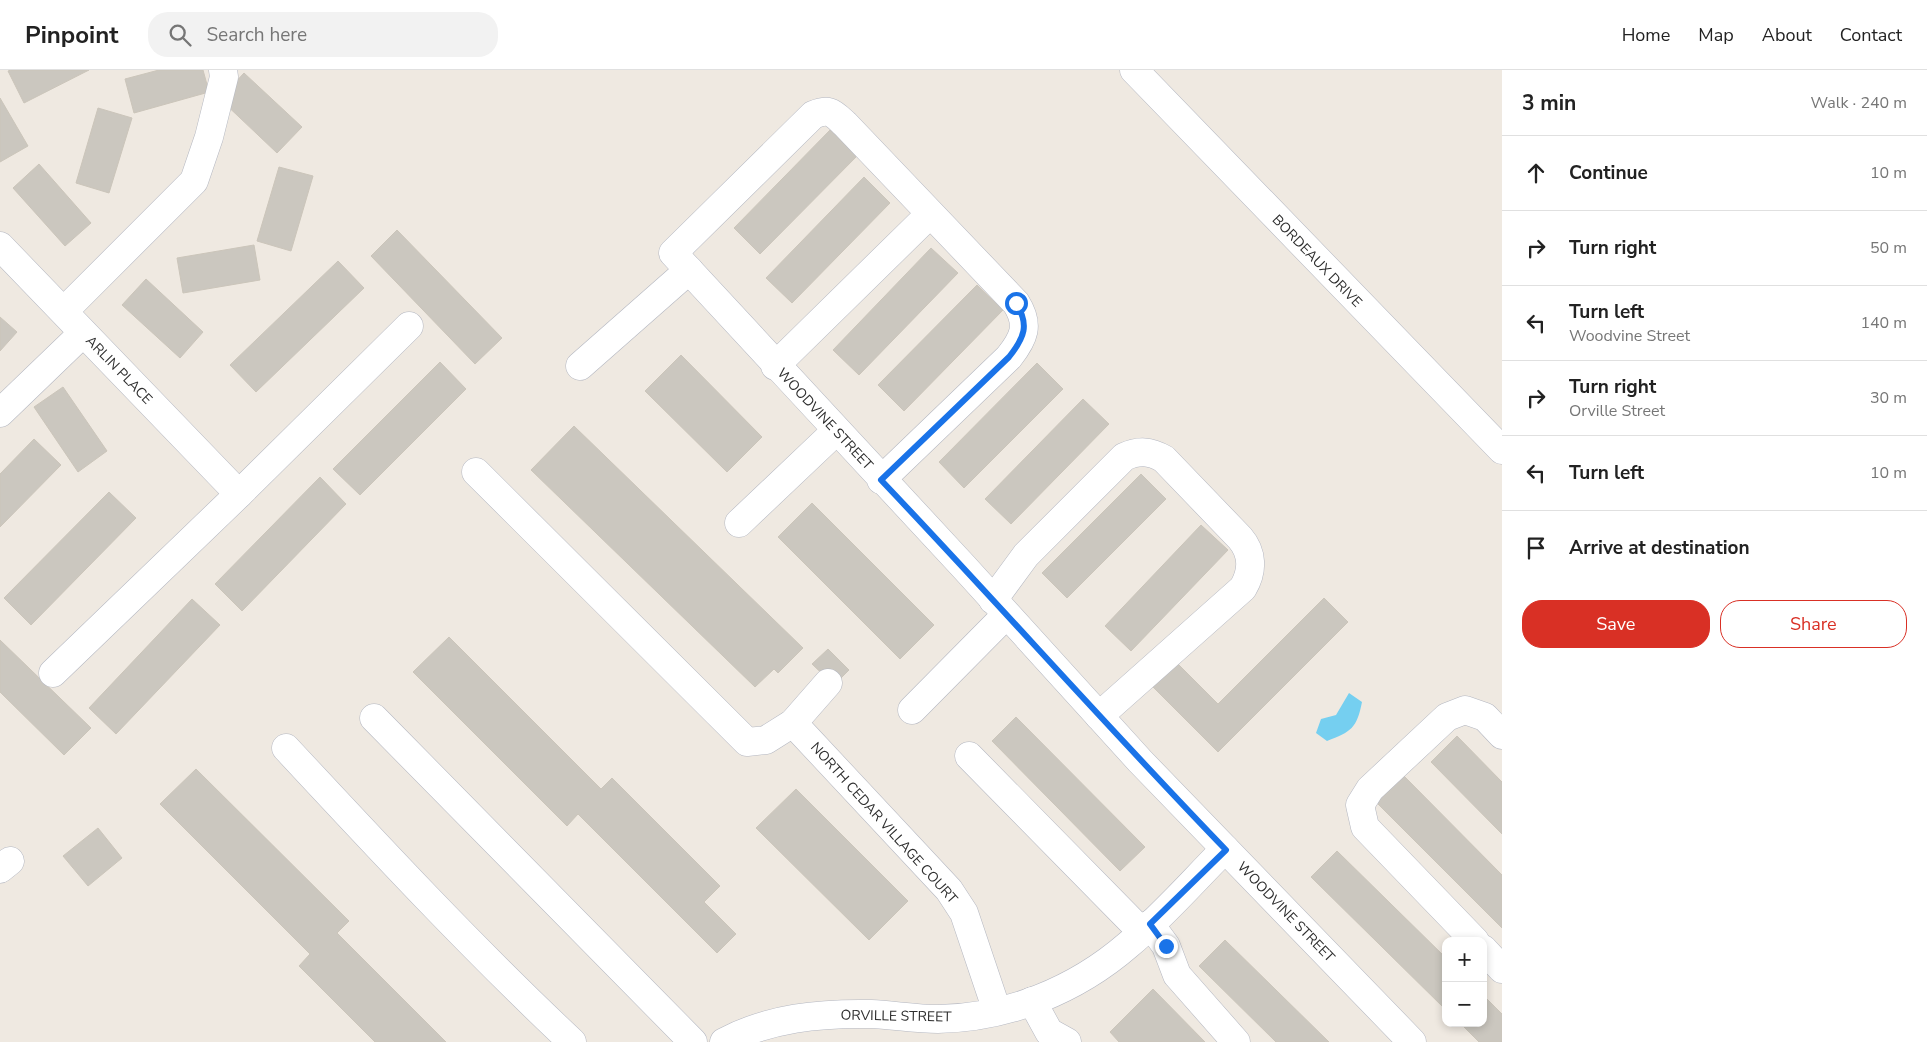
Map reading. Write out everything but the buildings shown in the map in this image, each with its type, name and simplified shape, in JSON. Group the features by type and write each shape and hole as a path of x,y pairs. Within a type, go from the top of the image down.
{"street":[{"path":"64,311 194,181 209,137 224,77 223,70"},
{"name":"BORDEAUX DRIVE","path":"1134,70 1502,450"},
{"path":"580,366 681,262 813,115 823,111 832,113 845,124 930,214 961,243 1016,303 1021,311 1024,323 1024,333 1020,343 1009,357 881,480"},
{"path":"776,366 930,214"},
{"name":"ARLIN PLACE","path":"0,246 239,494"},
{"name":"WOODVINE STREET","path":"681,262 1099,716 1412,1042"},
{"path":"53,673 239,494 409,326"},
{"path":"0,413 83,333"},
{"path":"739,523 836,431"},
{"path":"912,710 999,608 1026,555 1124,457 1133,453 1153,453 1164,460 1247,546 1251,561 1249,578 1243,588 1099,716"},
{"path":"476,472 747,742 766,740 793,723 828,683"},
{"path":"1471,937 1365,827 1360,805 1370,789 1447,717 1465,710 1485,717 1502,735"},
{"path":"374,718 693,1042"},
{"name":"NORTH CEDAR VILLAGE COURT","path":"793,723 949,890 964,913 997,1011"},
{"path":"286,748 400,871 502,976 572,1042"},
{"path":"969,756 1166,946 1177,975 1236,1042"},
{"name":"ORVILLE STREET","path":"724,1042 766,1025 821,1014 872,1014 919,1019 941,1019 997,1011 1058,992 1099,968 1128,945 1226,850"},
{"path":"1487,953 1502,969"},
{"path":"1032,1001 1049,1032 1067,1042"}],"water":[{"path":"1349,693 1362,702 1358,718 1347,732 1327,741 1316,733 1321,719 1336,715"}],"route":[{"path":"1016,303 1021,311 1024,323 1024,333 1020,343 1009,357 881,480 964,567 1140,761 1226,850 1150,924 1166,946"}]}
